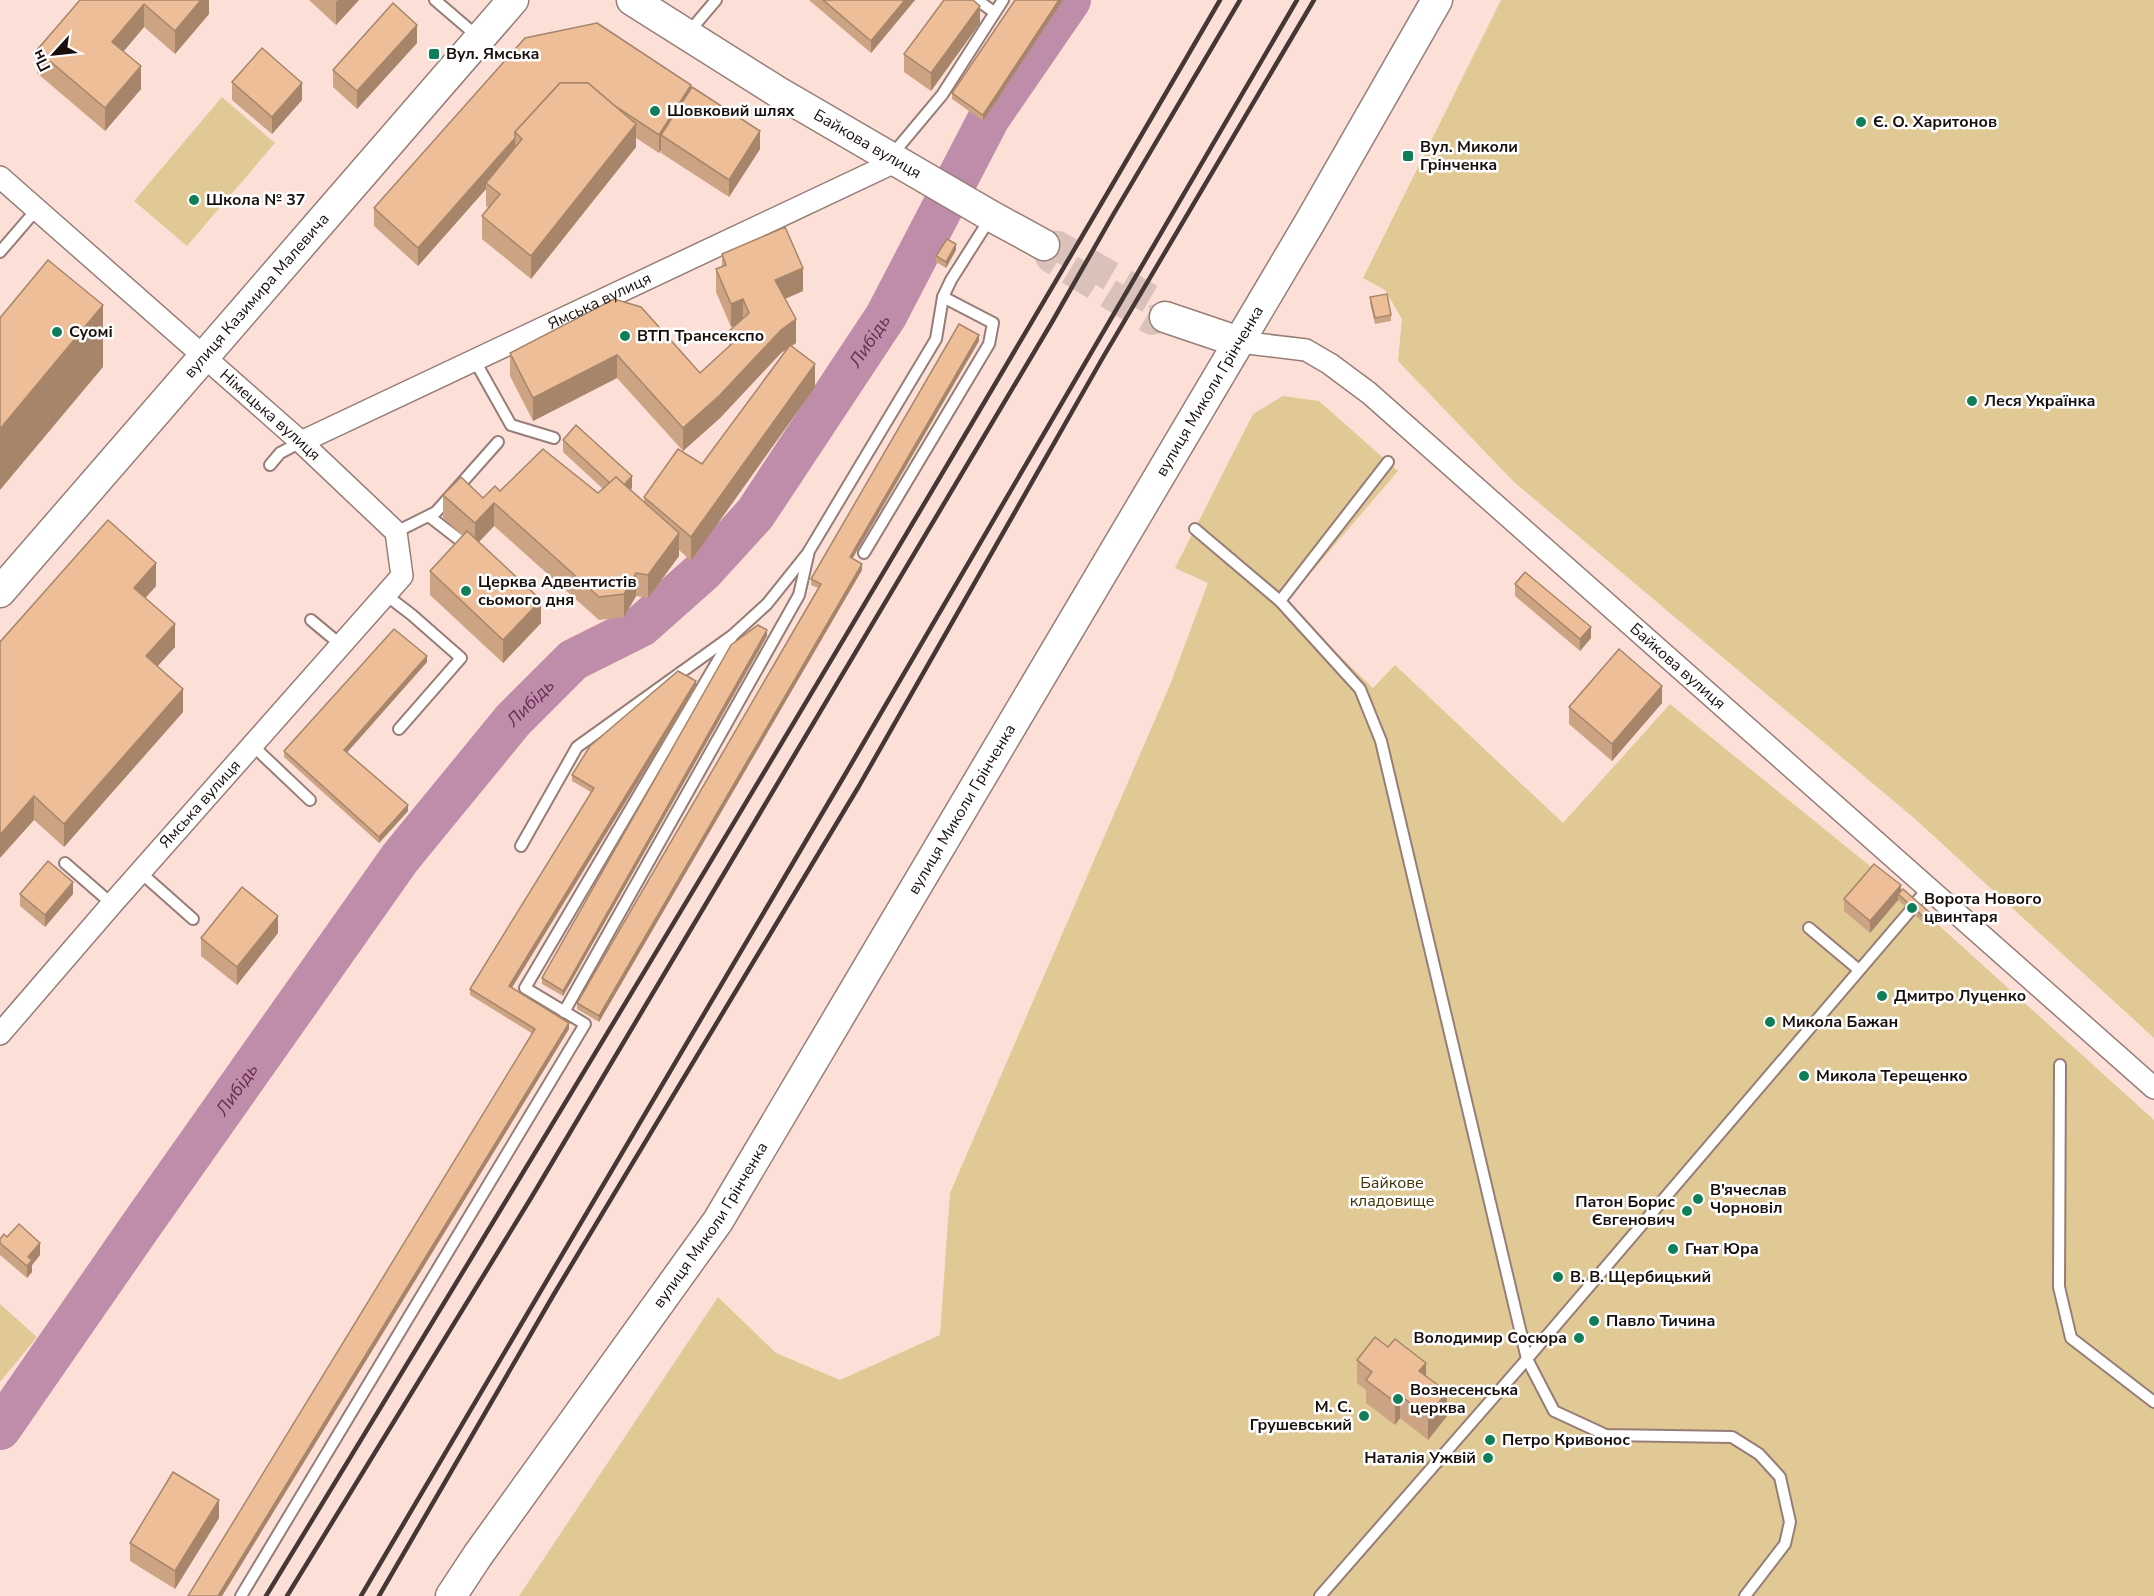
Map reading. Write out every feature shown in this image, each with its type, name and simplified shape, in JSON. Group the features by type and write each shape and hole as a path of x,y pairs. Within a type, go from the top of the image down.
{"main road":[{"name":"вулиця Казимира Малевича","path":"0,592 513,0"},
{"name":"Байкова вулиця","path":"632,0 778,92 1044,245"},
{"name":"вулиця Миколи Грінченка","path":"452,1596 478,1555 718,1221 1364,131 1437,0"},
{"name":"Байкова вулиця","path":"1165,317 1239,342"}],"street":[{"name":"Ямська вулиця","path":"302,442 903,164"},
{"name":"Німецька вулиця","path":"0,177 302,442 396,532"},
{"name":"Байкова вулиця","path":"1239,342 1306,350 1370,393 2154,1088"},
{"name":"Ямська вулиця","path":"0,1034 111,904 402,576 396,532"}],"lane":[{"path":"435,0 480,38"},
{"path":"688,34 716,0"},
{"path":"977,0 994,12"},
{"path":"903,164 942,94 1003,0"},
{"path":"0,252 37,209"},
{"path":"520,846 577,747 733,635 767,604 809,551 936,339 944,297 951,280 989,215"},
{"path":"864,553 989,344 993,323 944,297"},
{"path":"475,361 511,425 554,438"},
{"path":"270,465 280,453 302,442"},
{"path":"396,532 436,512 498,442"},
{"path":"1280,601 1388,462"},
{"path":"430,517 471,549"},
{"path":"1195,529 1280,601 1360,689 1381,741 1527,1359 1554,1411 1606,1435 1732,1437 1759,1454 1780,1477 1790,1522 1785,1544 1745,1596"},
{"path":"564,1011 799,595 809,551"},
{"path":"386,595 460,658 399,729"},
{"path":"311,620 341,645"},
{"path":"241,1596 585,1024 525,988 733,635"},
{"path":"252,745 310,800"},
{"path":"65,863 111,904"},
{"path":"140,872 193,919"},
{"path":"1320,1596 1527,1359 1929,887"},
{"path":"1809,928 1859,970"},
{"path":"2060,1065 2059,1287 2071,1338 2154,1402"}],"green space":[{"path":"1501,0 2154,0 2154,1038 1914,818 1514,482 1398,361 1402,319 1385,290 1363,278"},
{"path":"222,97 275,143 187,246 134,201"},
{"name":"Байкове кладовище","path":"1283,396 1319,401 1398,471 1285,603 1373,688 1395,665 1563,823 1670,704 1901,891 2154,1120 2154,1596 519,1596 718,1297 776,1353 840,1380 940,1335 950,1193 1170,685 1208,583 1175,568 1253,414"},
{"path":"0,1304 37,1337 0,1382"}],"building":[{"path":"80,0 201,0 175,31 144,4 112,42 141,66 105,108 37,50"},
{"path":"823,0 905,0 871,41"},
{"path":"944,0 973,0 980,6 931,73 904,54"},
{"path":"1015,0 1059,0 983,115 952,93"},
{"path":"393,3 417,25 357,91 333,70"},
{"path":"597,23 691,85 659,135 615,106 588,83 560,83 515,132 515,138 418,248 374,208 525,38"},
{"path":"262,48 302,83 272,117 232,82"},
{"path":"560,83 588,83 636,124 531,256 482,216 500,194 486,183 522,139 515,132"},
{"path":"692,87 760,131 729,180 661,135"},
{"path":"785,227 803,268 775,280 796,319 781,330 720,395 683,428 617,355 533,398 510,353 614,299 641,307 700,373 736,340 729,331 749,313 743,299 731,304 716,269 726,265 722,254"},
{"path":"947,239 956,244 946,262 936,256"},
{"path":"48,260 103,305 0,429 0,318"},
{"path":"1387,294 1391,315 1375,318 1370,297"},
{"path":"959,324 979,335 850,557 862,564 599,1016 577,1003 821,584 811,579"},
{"path":"790,345 815,364 691,537 644,497 678,449 702,464"},
{"path":"576,425 632,476 624,485 616,477 610,483 563,440"},
{"path":"543,449 598,493 616,477 679,533 648,575 636,573 624,594 599,597 494,503 475,523 443,495 461,477 483,498 495,486 500,491"},
{"path":"108,520 156,563 134,588 175,624 146,656 183,689 64,824 34,796 0,835 0,642"},
{"path":"467,531 541,600 503,640 430,571"},
{"path":"1525,572 1591,627 1580,639 1515,584"},
{"path":"758,625 767,630 563,991 542,978 731,645"},
{"path":"394,629 427,656 344,750 408,805 379,837 284,751"},
{"path":"1619,649 1662,686 1612,744 1569,707"},
{"path":"678,671 696,681 509,986 569,1023 218,1596 188,1596 535,1029 470,989 594,788 572,775 590,746"},
{"path":"48,861 73,882 45,915 20,894"},
{"path":"1874,864 1901,885 1870,921 1844,899"},
{"path":"242,887 278,916 237,967 201,938"},
{"path":"1903,889 1930,913 1926,919 1898,894"},
{"path":"19,1224 40,1243 28,1257 32,1260 27,1266 0,1243 4,1234 7,1237"},
{"path":"1375,1337 1388,1347 1395,1339 1426,1363 1419,1371 1447,1392 1428,1417 1400,1395 1395,1402 1366,1380 1372,1372 1357,1360"},
{"path":"173,1472 219,1500 175,1571 130,1543"}],"waterway":[{"name":"Либідь","path":"0,1429 400,858 513,720 573,660 641,626 703,571 755,514 886,316 989,118 1070,0"}],"tunnel":[{"path":"1044,245 1058,246 1161,305 1165,317 1152,320 1051,258 1044,245"}],"railway":[{"path":"266,1596 747,801 1220,0"},
{"path":"287,1596 531,1198 1052,322 1240,0"},
{"path":"361,1596 843,778 1297,0"},
{"path":"379,1596 554,1294 859,786 1102,359 1314,0"}],"place":[{"name":"Вул. Ямська","path":"434,54"},
{"name":"Шовковий шлях","path":"655,111"},
{"name":"Є. О. Харитонов","path":"1861,122"},
{"name":"Вул. Миколи Грінченка","path":"1408,156"},
{"name":"Школа № 37","path":"194,200"},
{"name":"Суомі","path":"57,332"},
{"name":"ВТП Трансекспо","path":"625,336"},
{"name":"Леся Українка","path":"1972,401"},
{"name":"Церква Адвентистів сьомого дня","path":"466,591"},
{"name":"Ворота Нового цвинтаря","path":"1912,908"},
{"name":"Дмитро Луценко","path":"1882,996"},
{"name":"Микола Бажан","path":"1770,1022"},
{"name":"Микола Терещенко","path":"1804,1076"},
{"name":"В'ячеслав Чорновіл","path":"1698,1199"},
{"name":"Патон Борис Євгенович","path":"1687,1211"},
{"name":"Гнат Юра","path":"1673,1249"},
{"name":"В. В. Щербицький","path":"1558,1277"},
{"name":"Павло Тичина","path":"1594,1321"},
{"name":"Володимир Сосюра","path":"1579,1338"},
{"name":"Вознесенська церква","path":"1398,1399"},
{"name":"М. С. Грушевський","path":"1364,1416"},
{"name":"Петро Кривонос","path":"1490,1440"},
{"name":"Наталія Ужвій","path":"1488,1458"}]}
